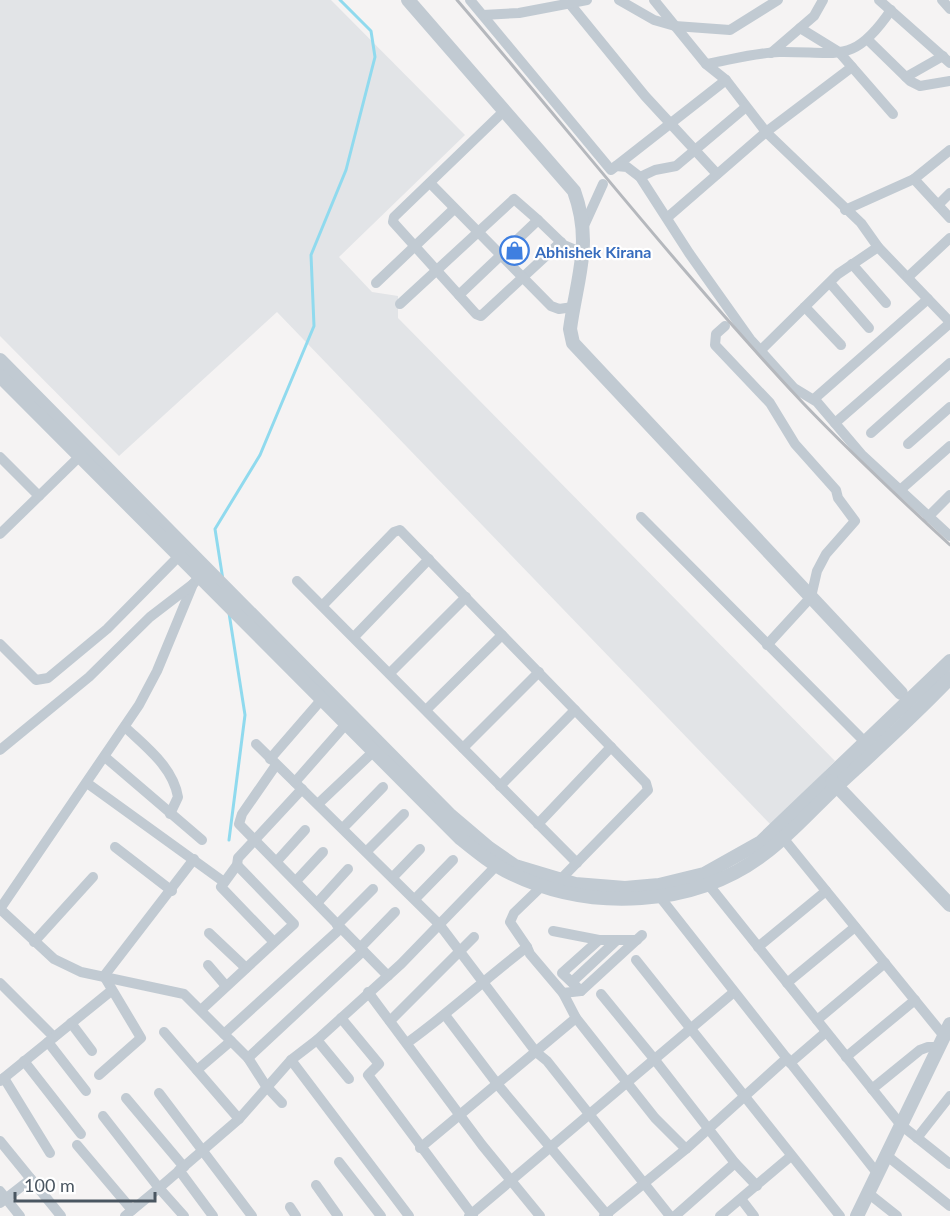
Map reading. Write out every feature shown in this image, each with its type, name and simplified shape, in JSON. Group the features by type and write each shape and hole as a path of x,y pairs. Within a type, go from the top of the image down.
{"street":[{"path":"408,0 573,191 581,210 583,228 583,253 570,329 573,343 917,712"},
{"path":"470,0 611,170 726,80"},
{"path":"483,15 587,0"},
{"path":"619,0 654,20 675,26 730,30 778,0"},
{"path":"654,0 706,64 726,80 766,132 861,223 878,247 950,322 835,423"},
{"path":"771,53 818,11 823,0"},
{"path":"879,0 946,60 906,77"},
{"path":"942,0 950,9"},
{"path":"570,4 645,96 672,122 717,174"},
{"path":"706,64 771,53 825,55 839,52 868,40 891,10"},
{"path":"800,27 839,52 893,114"},
{"path":"868,40 906,77 920,86 950,81"},
{"path":"668,218 766,132 852,67"},
{"path":"640,177 655,170 672,168 746,107"},
{"path":"504,111 393,219 476,314 481,316 561,242"},
{"path":"845,210 914,178 950,150"},
{"path":"616,166 627,167 640,177 668,218 730,321 762,349 794,388 814,399 862,455 898,491 950,536"},
{"path":"914,178 950,218"},
{"path":"430,183 477,233 555,309 573,307"},
{"path":"583,228 603,184"},
{"path":"938,205 950,193"},
{"path":"400,304 516,199 561,242 583,253"},
{"path":"376,283 454,209"},
{"path":"459,295 538,220"},
{"path":"908,278 950,238"},
{"path":"762,349 852,264 878,247"},
{"path":"852,264 886,303"},
{"path":"830,284 869,328"},
{"path":"814,399 928,299"},
{"path":"805,307 841,345"},
{"path":"730,321 716,334 715,345 770,403 795,444 836,490 838,498 855,521 826,554 817,571 811,597 768,645"},
{"path":"0,360 202,577"},
{"path":"871,433 950,363"},
{"path":"0,376 179,556 235,605 449,814 481,842 515,866 551,885 625,888 659,885 725,870 764,855 783,838 833,782 864,742 905,698 950,661"},
{"path":"908,444 950,407"},
{"path":"898,491 950,446"},
{"path":"2,528 80,456"},
{"path":"0,457 39,496"},
{"path":"928,517 950,495"},
{"path":"641,517 864,742"},
{"path":"323,605 397,530 403,532 646,783 648,790 577,863 514,913 510,922 563,993 576,1018 655,1118 686,1149"},
{"path":"0,644 36,680 48,678 107,629 179,556"},
{"path":"354,637 429,559"},
{"path":"791,576 805,576 817,571"},
{"path":"202,577 157,671 125,728 0,909 54,959 81,972 141,987 184,994 248,1058 266,1086 282,1103"},
{"path":"0,750 89,677 150,617 202,577"},
{"path":"297,580 577,863"},
{"path":"390,673 466,597"},
{"path":"235,605 346,724 460,838 497,865 580,895 660,897 708,884 917,712 950,678"},
{"path":"426,710 502,635"},
{"path":"463,747 538,672"},
{"path":"322,699 273,762 242,814 239,824 318,902 339,927 388,976"},
{"path":"501,786 575,710"},
{"path":"273,941 221,886 237,865 238,858 346,724"},
{"path":"125,728 155,755 171,777 178,797 170,814"},
{"path":"256,744 439,924 536,1052 547,1061 670,1216"},
{"path":"538,824 611,747"},
{"path":"318,804 374,751"},
{"path":"105,757 202,840"},
{"path":"833,782 950,905"},
{"path":"87,783 224,882"},
{"path":"343,828 383,787"},
{"path":"367,851 404,814"},
{"path":"277,861 306,830"},
{"path":"783,838 944,1036"},
{"path":"115,847 172,891"},
{"path":"393,877 420,849"},
{"path":"296,881 323,852"},
{"path":"104,976 172,891 194,859"},
{"path":"415,899 453,860"},
{"path":"201,1010 294,924 237,865"},
{"path":"24,1061 128,1213 239,1119 291,1060 317,1040 388,976 497,865"},
{"path":"318,902 348,869"},
{"path":"34,942 93,877"},
{"path":"708,884 901,1125 950,1164"},
{"path":"197,1070 227,1037 339,927 373,889"},
{"path":"758,947 826,891"},
{"path":"660,897 877,1173"},
{"path":"248,1058 361,949 395,912"},
{"path":"787,983 855,927"},
{"path":"553,931 599,940 640,938 580,991 563,993"},
{"path":"209,933 246,968"},
{"path":"390,1021 474,937"},
{"path":"580,991 562,973 599,940"},
{"path":"572,982 617,940"},
{"path":"407,1043 446,1016 483,980 527,947"},
{"path":"636,960 840,1216"},
{"path":"817,1020 885,963"},
{"path":"208,965 226,986"},
{"path":"99,1075 141,1038 104,976"},
{"path":"0,983 51,1040 86,1091"},
{"path":"50,1154 2,1080 111,991"},
{"path":"368,992 459,1114 540,1216"},
{"path":"341,1018 379,1064 368,1075 471,1215 734,992"},
{"path":"601,994 735,1163 757,1186"},
{"path":"846,1057 915,1000"},
{"path":"446,1016 498,1085 606,1215 686,1149 744,1095 826,1032"},
{"path":"420,1148 576,1018"},
{"path":"71,1023 92,1051"},
{"path":"164,1032 239,1119"},
{"path":"872,1089 920,1050 944,1036"},
{"path":"857,1216 944,1036"},
{"path":"317,1040 349,1079"},
{"path":"291,1060 409,1216"},
{"path":"159,1093 252,1216"},
{"path":"917,1138 950,1096"},
{"path":"126,1098 181,1168 213,1216"},
{"path":"103,1116 159,1188 184,1216"},
{"path":"0,1141 61,1216"},
{"path":"886,1155 950,1206"},
{"path":"720,1216 791,1156"},
{"path":"339,1162 381,1216"},
{"path":"675,1216 735,1163"},
{"path":"20,1216 2,1198 31,1179"},
{"path":"316,1185 338,1216"},
{"path":"868,1193 897,1216"},
{"path":"741,1199 754,1216"}],"shaded area":[{"path":"0,0 331,0 465,135 339,257 372,292 398,296 398,318 835,761 771,825 277,312 119,456 0,336"}],"waterway":[{"path":"223,580 215,529 260,455 314,326 311,255 346,170 375,57 371,31 340,0"},
{"path":"229,613 245,715 229,840"}],"railway":[{"path":"457,0 758,354 839,439 950,545"}],"place":[{"name":"Abhishek Kirana","path":"514,251"}]}
